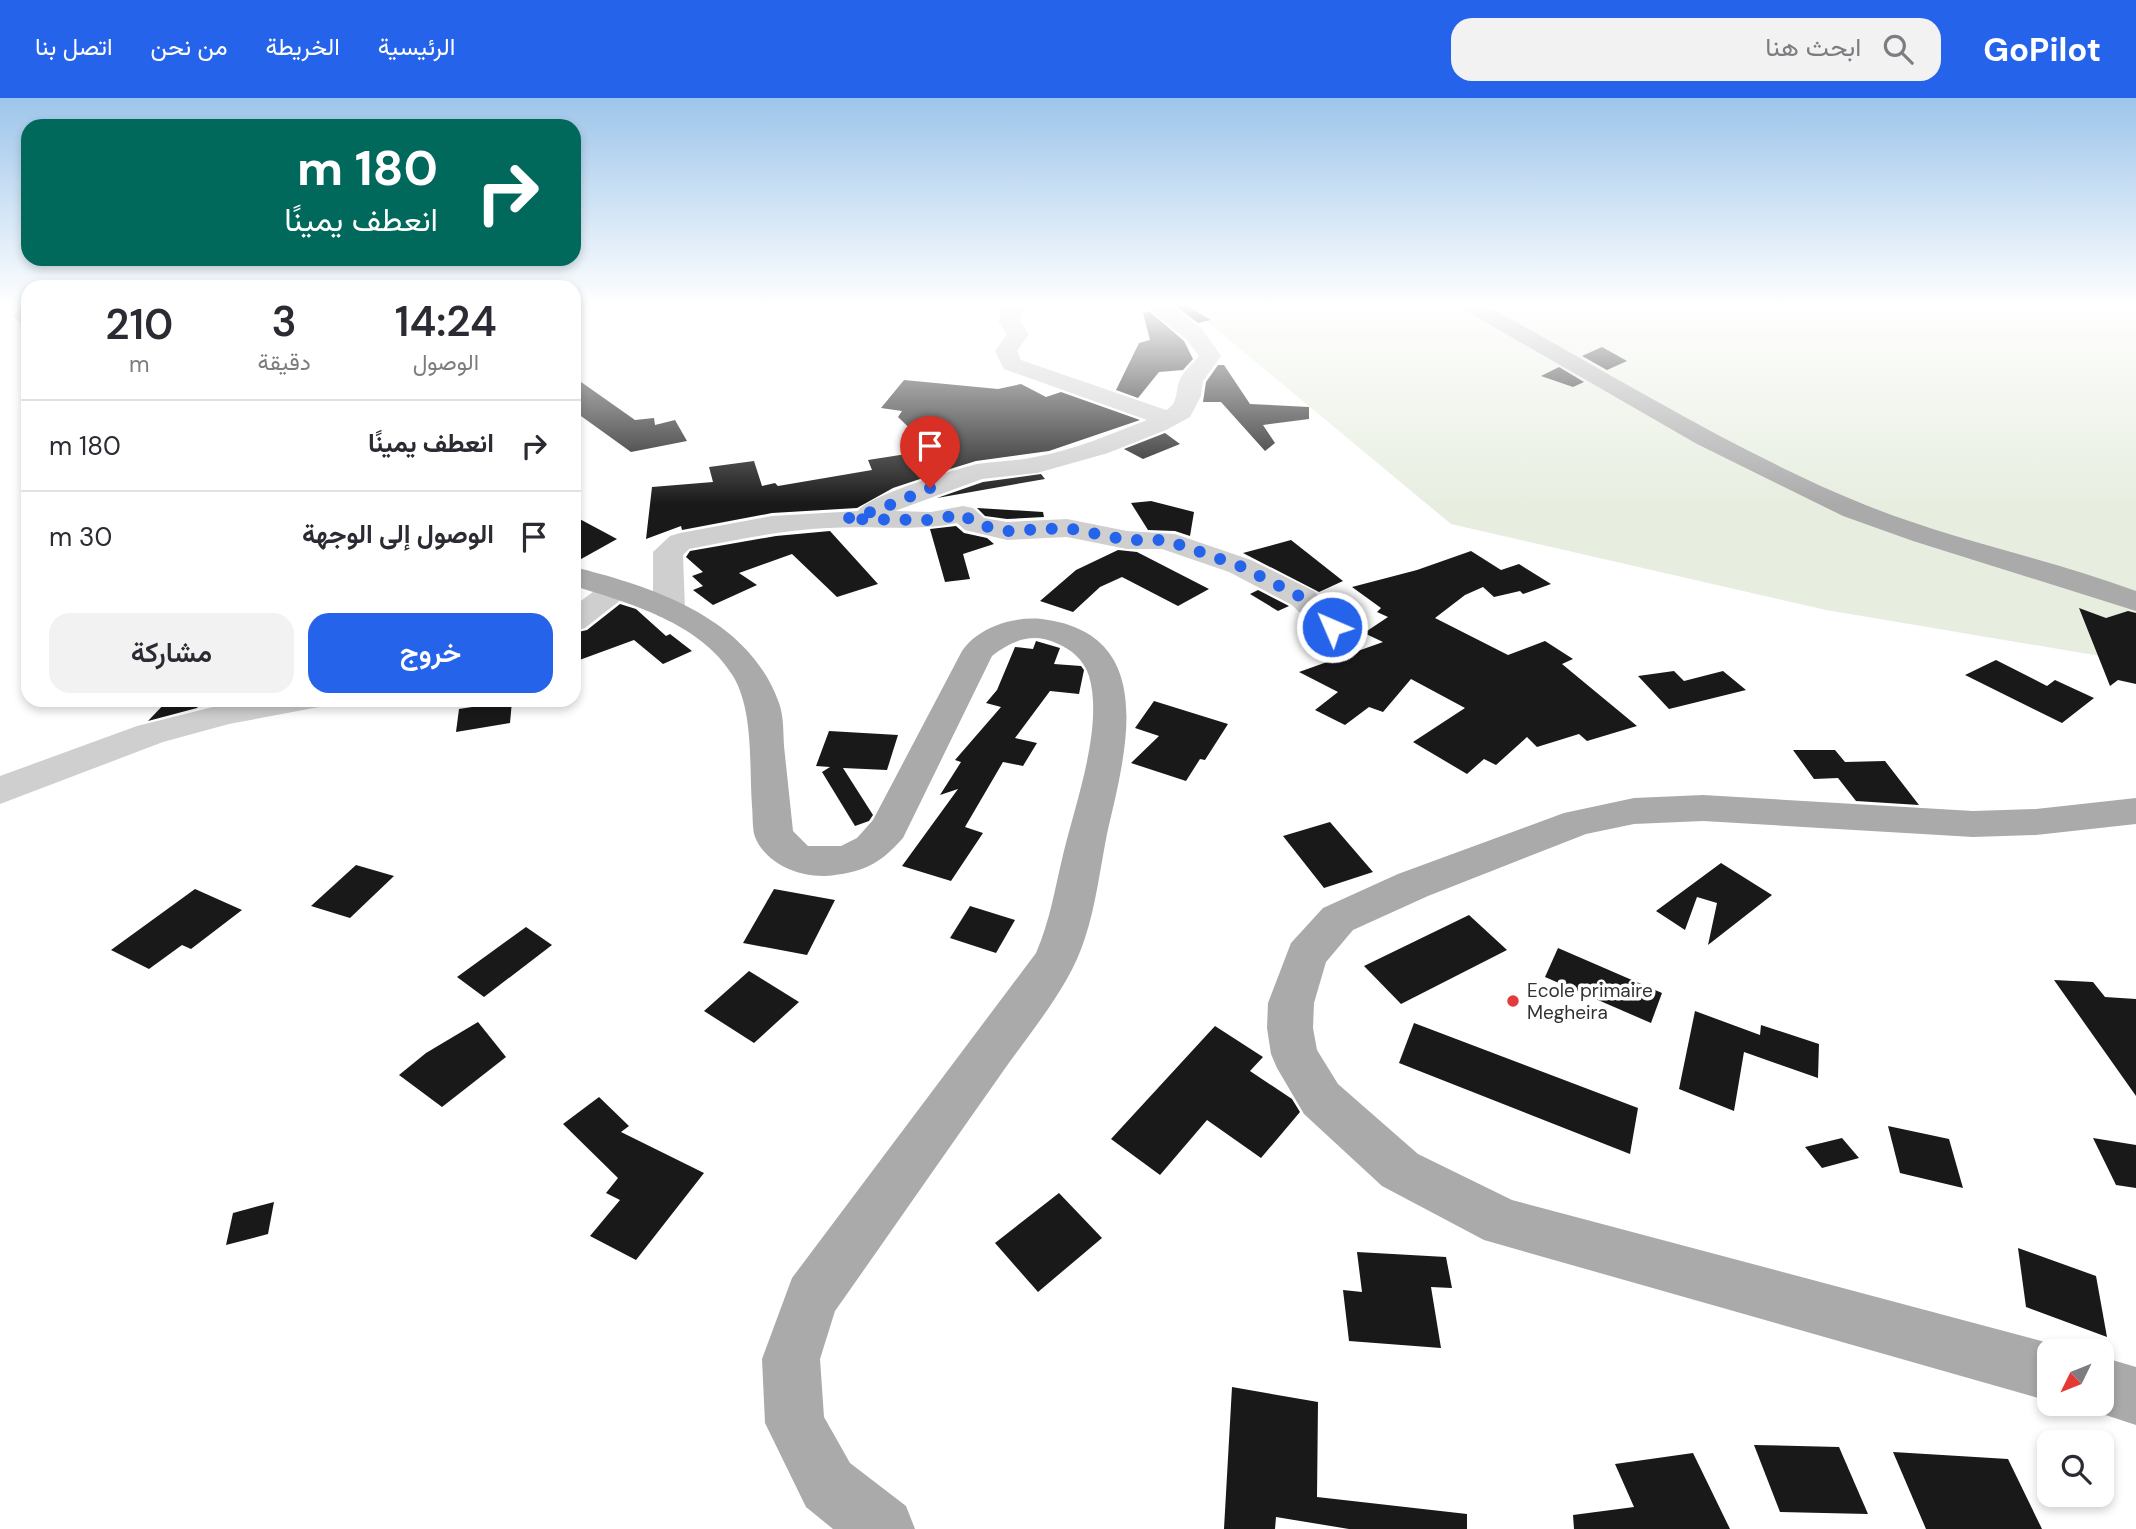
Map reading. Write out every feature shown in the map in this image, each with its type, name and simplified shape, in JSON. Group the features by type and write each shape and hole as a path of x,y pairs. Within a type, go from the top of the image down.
{"main road":[{"path":"1588,371 1806,489 1896,526 2136,602"},
{"path":"581,578 669,609 706,628 730,650 754,682 763,705 774,836 795,857 815,862 847,860 871,848 889,828 978,651 998,635 1019,629 1043,629 1061,633 1090,650 1101,663 1107,682 1107,745 1069,922 1058,954 1032,994 812,1297 791,1359 795,1423 828,1485 883,1529"},
{"path":"2037,1369 1503,1222 1400,1170 1321,1099 1294,1054 1290,1028 1291,1003 1306,955 1338,919 1413,885 1578,822 1634,811 1703,808 1973,824 2036,822 2136,811"},
{"path":"2114,1390 2136,1396"}],"street":[{"path":"1031,371 1167,419"},
{"path":"845,519 878,510 898,499 978,472 1037,465 1098,448 1181,412 1189,396 1191,380 1198,371"},
{"path":"669,609 668,552 680,542 772,524 845,519 931,520 963,514 975,524 1007,531 1067,528 1127,540 1166,540 1240,566 1303,598 1332,627"},
{"path":"581,616 616,589"},
{"path":"0,791 43,772 186,724 260,707"}],"shaded area":[{"path":"1266,371 2136,371 2136,662 1826,610 1451,524"}],"building":[{"path":"1125,371 1174,371 1159,372 1138,398 1116,390"},
{"path":"1214,371 1228,371 1250,404 1309,407 1309,419 1263,425 1275,443 1265,451 1221,402 1203,402 1206,382"},
{"path":"1551,371 1565,371 1584,382 1573,387 1541,376"},
{"path":"904,380 998,389 1021,384 1046,397 1061,392 1140,420 1049,451 976,461 950,469 893,488 857,508 772,513 682,530 681,526 646,539 652,487 713,482 709,467 754,461 762,486 775,483 778,486 872,470 868,460 932,450 898,417 902,411 881,408"},
{"path":"581,382 635,420 654,418 655,425 675,420 687,441 631,452 581,416"},
{"path":"1165,433 1180,444 1143,459 1124,449"},
{"path":"1041,474 1045,479 937,498 983,482"},
{"path":"1151,501 1194,512 1190,536 1175,531 1148,530 1131,503"},
{"path":"977,508 1043,512 1044,517 1007,519 985,516"},
{"path":"581,520 617,539 581,559"},
{"path":"956,526 964,533 987,538 994,544 963,554 970,579 945,582 930,529"},
{"path":"830,531 878,584 837,597 792,554 739,573 757,585 713,605 693,590 703,586 692,576 703,572 686,557 690,551 776,536"},
{"path":"1291,540 1343,581 1319,592 1243,553"},
{"path":"1118,550 1137,552 1209,589 1178,606 1122,577 1100,587 1073,612 1040,601 1076,570"},
{"path":"1471,551 1501,570 1519,564 1551,584 1523,594 1520,591 1494,597 1483,587 1465,595 1435,618 1508,655 1545,641 1573,659 1562,664 1637,726 1587,741 1579,734 1537,747 1527,737 1496,765 1484,759 1467,774 1413,742 1465,708 1411,679 1383,712 1369,707 1345,725 1315,710 1338,692 1299,672 1383,642 1364,633 1388,617 1377,612 1381,608 1352,587 1417,570"},
{"path":"1258,590 1289,606 1278,611 1250,594"},
{"path":"620,604 636,609 666,636 670,634 692,651 663,664 634,640 581,659 581,631 587,630"},
{"path":"2079,608 2106,618 2128,611 2136,613 2136,684 2118,680 2110,686"},
{"path":"1036,641 1060,648 1054,664 1081,666 1084,670 1079,694 1050,691 1015,738 1037,743 1023,766 1003,762 965,827 983,833 951,881 902,866 958,789 940,795 961,762 955,760 1001,707 986,703 997,690 1015,647 1033,649"},
{"path":"1996,660 2047,686 2055,680 2094,698 2062,723 1965,675"},
{"path":"1674,671 1684,681 1723,671 1746,690 1669,709 1638,676"},
{"path":"1154,701 1228,724 1205,760 1200,759 1186,781 1131,763 1159,736 1135,728"},
{"path":"161,707 198,707 197,708 148,721"},
{"path":"511,707 510,723 456,732 459,709"},
{"path":"829,731 898,735 887,770 843,768 873,815 869,821 855,826 822,772 830,767 816,766"},
{"path":"1793,750 1835,750 1845,762 1885,761 1919,805 1856,801 1838,778 1814,779"},
{"path":"1330,822 1373,872 1324,888 1283,836"},
{"path":"1721,863 1772,895 1708,945 1717,903 1697,897 1685,930 1656,911"},
{"path":"356,865 394,876 350,918 311,906"},
{"path":"195,889 242,910 191,949 182,945 149,969 111,950"},
{"path":"774,889 835,900 807,955 743,943"},
{"path":"970,906 1015,920 996,953 950,938"},
{"path":"1469,915 1507,950 1401,1004 1364,966"},
{"path":"526,927 552,945 484,997 457,977"},
{"path":"1558,948 1662,993 1651,1023 1545,977"},
{"path":"749,971 799,1002 754,1043 704,1011"},
{"path":"2054,980 2093,982 2105,997 2136,999 2136,1096"},
{"path":"1695,1011 1760,1035 1761,1025 1819,1044 1818,1078 1744,1052 1734,1111 1679,1089"},
{"path":"478,1022 506,1057 442,1107 399,1075 426,1053"},
{"path":"1414,1023 1638,1108 1630,1154 1399,1063"},
{"path":"1215,1026 1263,1057 1250,1071 1292,1099 1300,1112 1261,1158 1207,1120 1160,1175 1111,1139"},
{"path":"599,1097 629,1126 621,1132 704,1173 636,1260 590,1236 620,1200 606,1193 618,1178 563,1124"},
{"path":"1888,1126 1949,1139 1963,1188 1900,1173"},
{"path":"1842,1138 1859,1158 1822,1168 1805,1147"},
{"path":"2093,1138 2136,1145 2136,1188 2116,1185"},
{"path":"1059,1193 1102,1238 1038,1292 995,1243"},
{"path":"274,1202 268,1234 226,1245 233,1213"},
{"path":"2018,1248 2096,1276 2107,1337 2026,1307"},
{"path":"1357,1252 1446,1257 1452,1288 1431,1287 1441,1348 1349,1341 1343,1290 1362,1292"},
{"path":"1232,1387 1318,1402 1317,1497 1467,1514 1467,1529 1349,1529 1276,1517 1275,1529 1224,1529"},
{"path":"1754,1445 1839,1447 1868,1514 1780,1512"},
{"path":"1893,1452 2008,1459 2042,1529 1926,1529"},
{"path":"1693,1453 1730,1529 1574,1529 1573,1515 1634,1507 1615,1464"}],"place":[{"name":"Ecole primaire Megheira","path":"1513,1001"}],"route":[{"path":"930,488 898,499 878,510 845,519 931,520 963,514 975,524 1007,531 1067,528 1127,540 1166,540 1240,566 1303,598 1332,627"}]}
